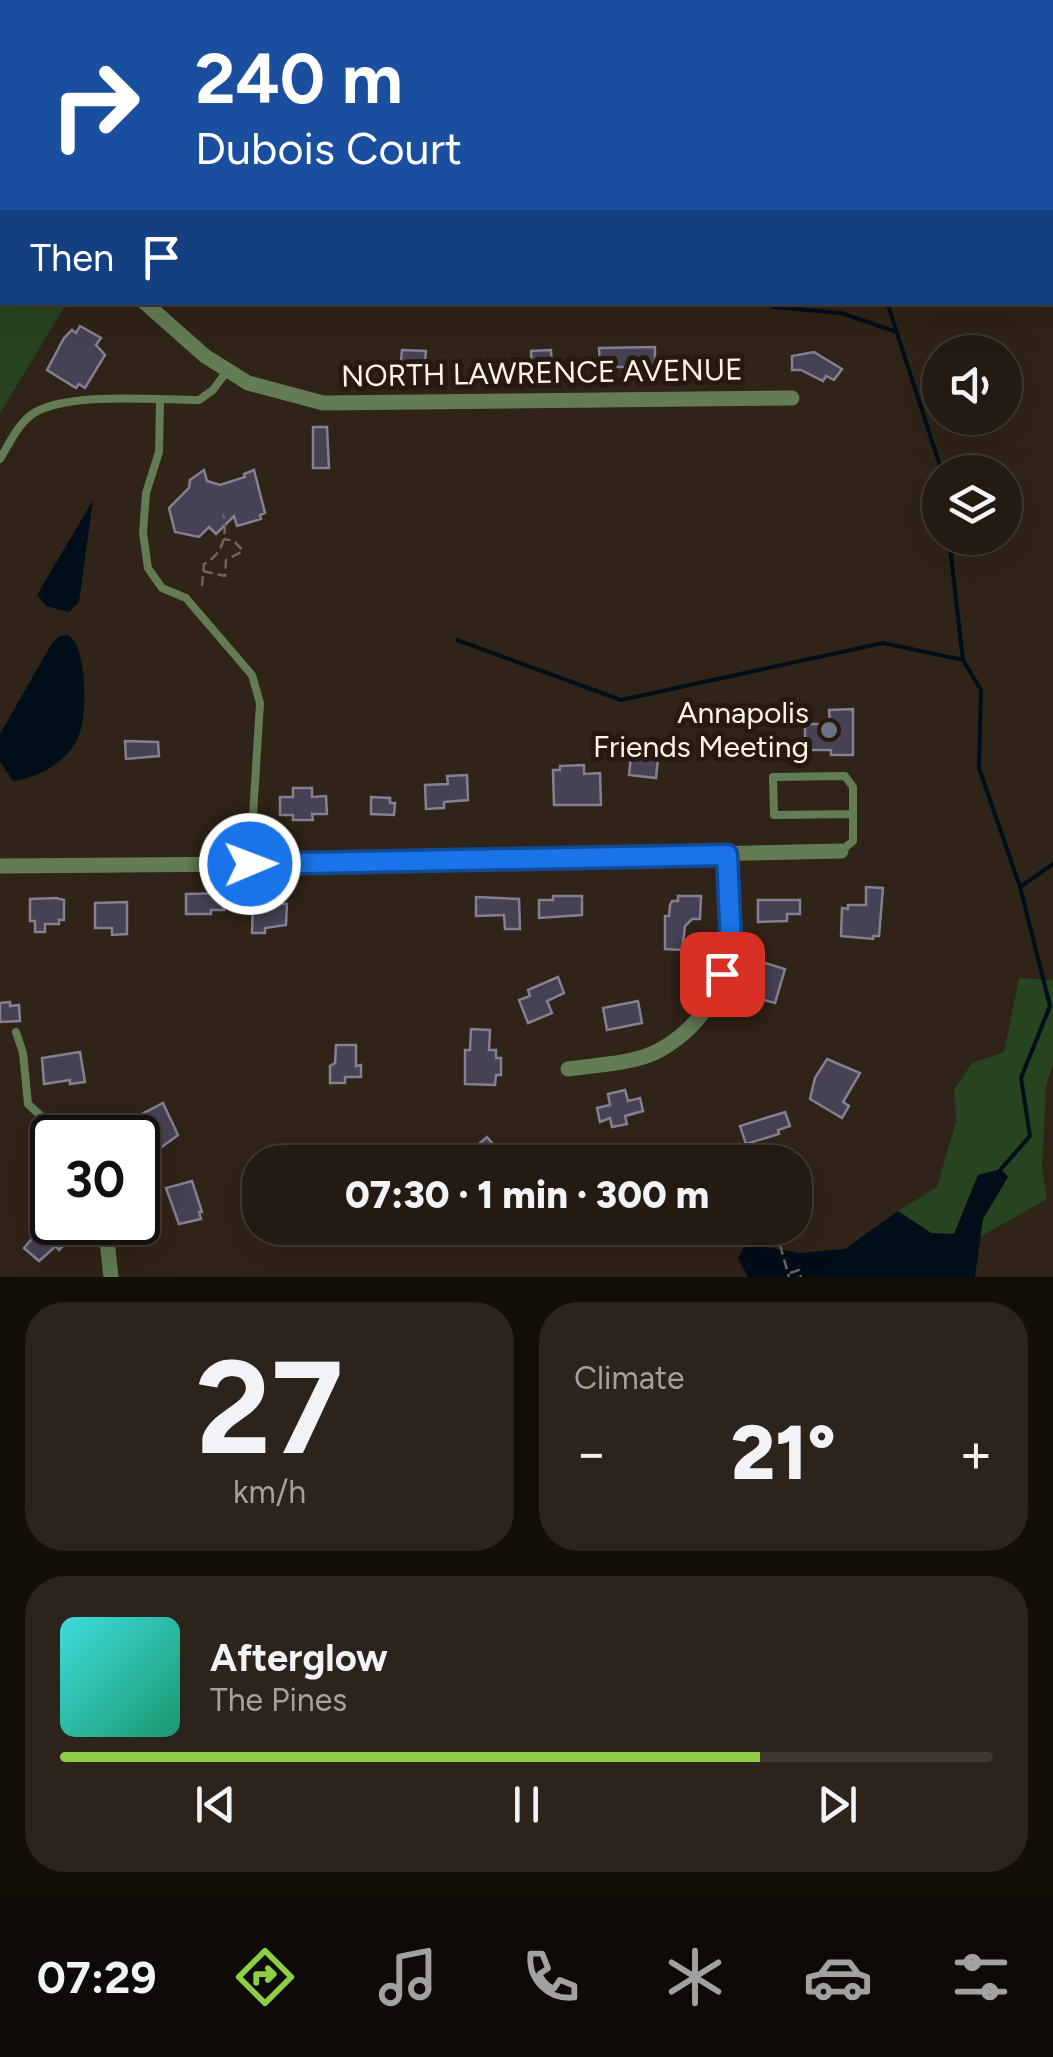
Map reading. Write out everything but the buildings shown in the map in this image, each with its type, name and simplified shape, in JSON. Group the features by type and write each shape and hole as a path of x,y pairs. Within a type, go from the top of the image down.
{"street":[{"name":"NORTH LAWRENCE AVENUE","path":"147,305 205,356 248,383 323,403 792,398"},
{"path":"0,866 841,851"},
{"path":"568,1069 655,1053 678,1037 706,1008 731,942 727,855"},
{"path":"108,1245 111,1277"}],"lane":[{"path":"0,459 17,430 30,416 49,405 73,400 199,400 213,390 227,370"},
{"path":"160,400 159,452 145,506 143,533 148,568 162,588 186,598 252,675 260,704 250,864"},
{"path":"841,851 853,841 854,787 845,776 774,778 774,815 853,814"},
{"path":"16,1032 23,1053 28,1104 38,1115"}],"path":[{"path":"202,586 204,564 219,553 224,539 224,514"},
{"path":"203,571 225,576 226,560 243,551 234,541 224,539"},
{"path":"780,1246 789,1275 799,1270 801,1277"}],"green space":[{"path":"0,305 66,305 0,413"},
{"path":"1019,978 1053,980 1053,1063 1046,1086 1042,1168 1047,1199 980,1237 983,1219 1007,1178 978,1175 955,1234 931,1233 898,1211 937,1187 956,1121 954,1090 972,1063 1004,1052"}],"water":[{"path":"93,500 79,602 69,612 46,606 37,595"},
{"path":"68,635 75,642 83,668 81,730 72,748 58,762 41,773 13,781 0,762 0,734 52,643"},
{"path":"1001,1169 1008,1177 983,1219 975,1277 748,1277 738,1258 745,1245 799,1253 845,1249 898,1211 931,1233 954,1234 978,1175"}],"waterway":[{"path":"771,305 841,313 897,332"},
{"path":"888,305 936,455"},
{"path":"951,555 963,660 981,690 979,768 1020,887 1050,1006 1021,1078 1030,1136 1001,1169"},
{"path":"457,640 621,700 883,643 963,660"},
{"path":"1020,887 1053,864"}],"place":[{"name":"Annapolis Friends Meeting","path":"829,730"}],"route":[{"path":"250,864 727,855 731,942 722,974"}]}
